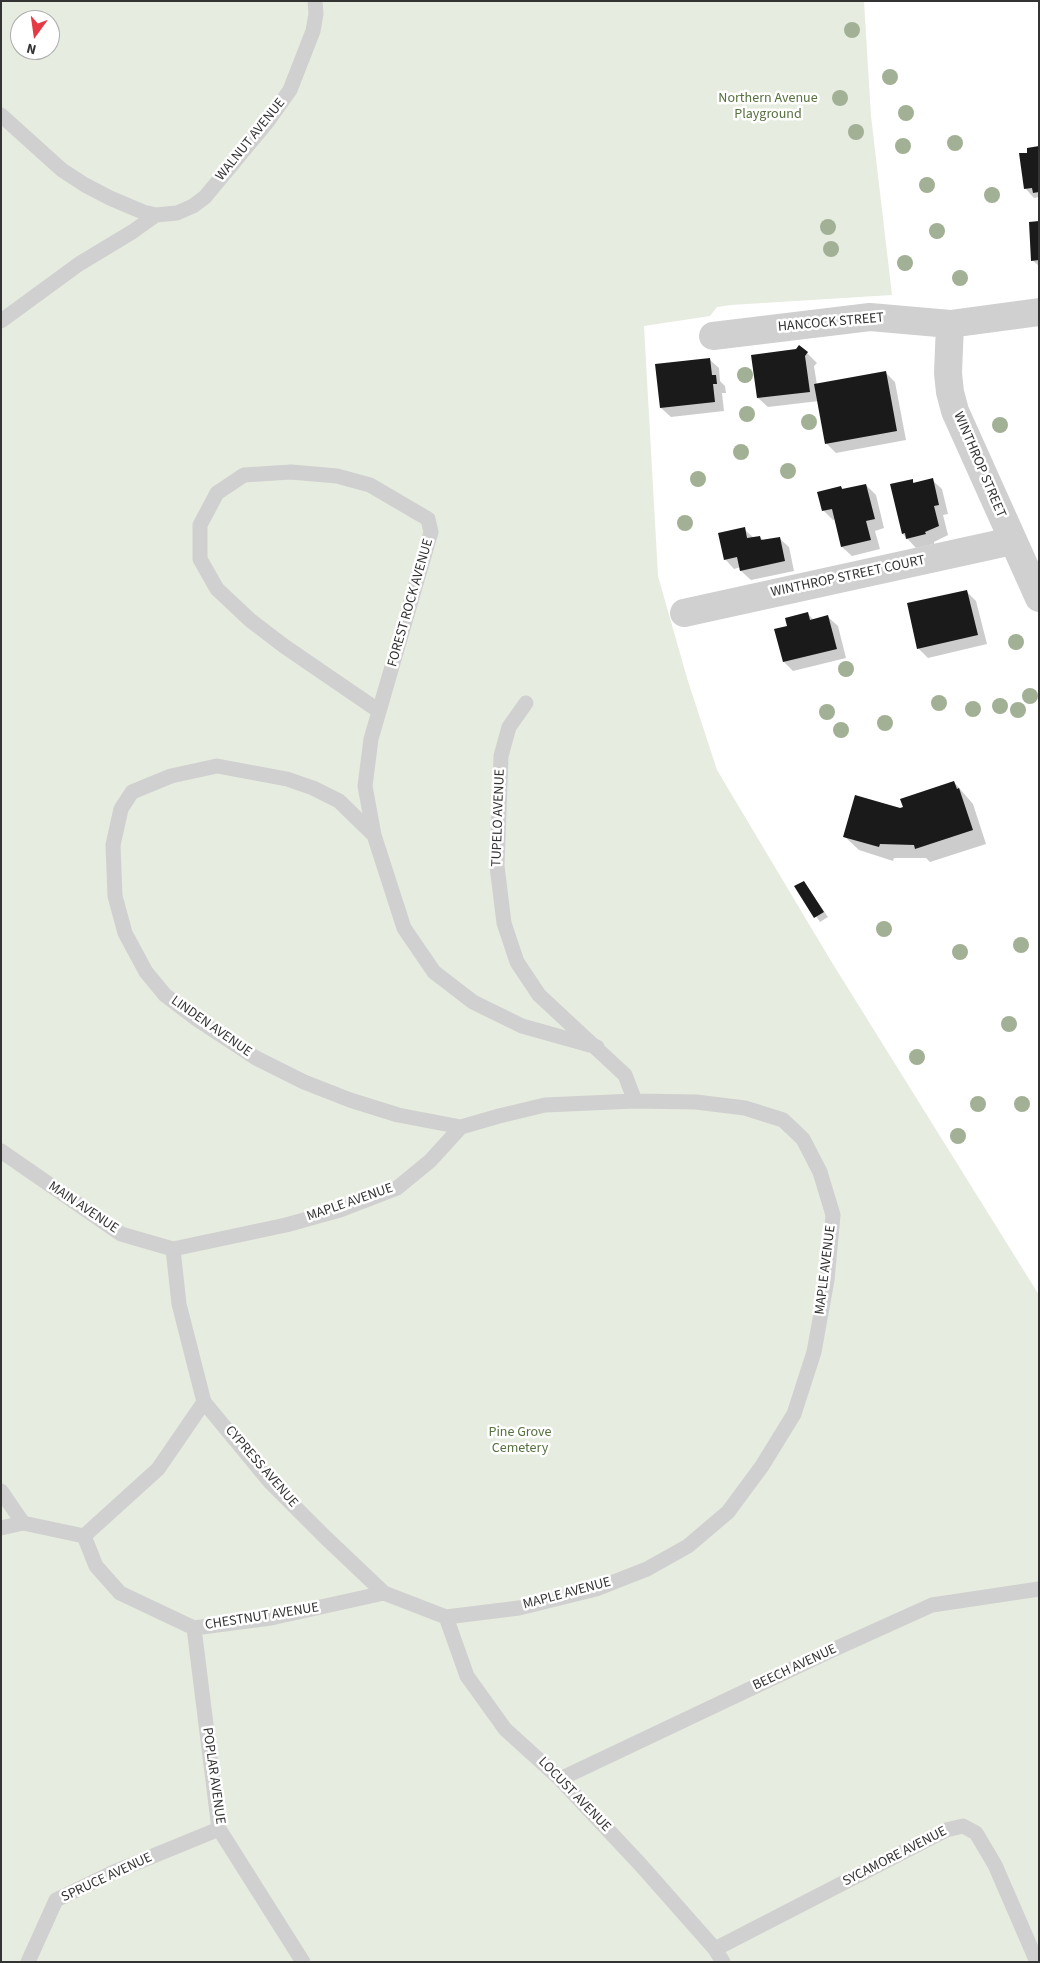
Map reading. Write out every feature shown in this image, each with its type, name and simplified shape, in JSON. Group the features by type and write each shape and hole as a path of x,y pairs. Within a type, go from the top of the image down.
{"street":[{"name":"HANCOCK STREET","path":"713,336 870,317 950,324 1039,312"},
{"name":"WINTHROP STREET","path":"950,324 948,372 952,401 958,420 1039,598"},
{"name":"WINTHROP STREET COURT","path":"684,613 1012,541"}],"lane":[{"name":"WALNUT AVENUE","path":"1,115 62,170 85,185 130,207 156,215 177,212 193,206 205,197 268,121 290,90 313,31 316,14 315,1"},
{"name":"WALNUT AVENUE","path":"1,321 79,264 156,215"},
{"name":"FOREST ROCK AVENUE","path":"380,710 284,646 250,620 217,589 200,559 200,526 217,493 244,475 291,472 337,476 370,485 428,518 432,532 380,710 371,740 365,786 374,836 404,928 434,972 473,1002 522,1026 596,1047"},
{"name":"TUPELO AVENUE","path":"526,703 509,728 500,756 497,866 504,923 517,962 539,996 625,1075 635,1101"},
{"name":"LINDEN AVENUE","path":"374,836 339,801 313,788 287,779 217,766 171,776 132,792 121,809 113,845 115,896 125,933 146,972 165,994 198,1020 256,1058 304,1082 350,1100 398,1115 461,1127"},
{"name":"MAPLE AVENUE","path":"173,1249 286,1225 340,1210 397,1188 430,1161 461,1127 545,1105 635,1101 696,1102 745,1108 783,1120 803,1140 820,1172 833,1215 827,1280 814,1352 794,1414 762,1466 728,1512 688,1546 647,1569 596,1589 519,1608 446,1617"},
{"name":"MAIN AVENUE","path":"1,1151 121,1234 173,1249"},
{"name":"CYPRESS AVENUE","path":"173,1249 179,1304 204,1402 270,1482 325,1538 384,1593 446,1617"},
{"path":"1,1528 23,1523 84,1536 158,1469 204,1402"},
{"path":"1,1491 23,1523"},
{"name":"CHESTNUT AVENUE","path":"84,1536 96,1566 120,1593 194,1628 271,1618 384,1593"},
{"name":"BEECH AVENUE","path":"560,1779 932,1605 1039,1589"},
{"name":"LOCUST AVENUE","path":"446,1617 467,1676 505,1729 560,1779 639,1863 719,1956"},
{"name":"POPLAR AVENUE","path":"194,1628 219,1829 303,1962"},
{"name":"SYCAMORE AVENUE","path":"719,1956 946,1830 963,1826 976,1833 995,1865 1037,1962"},
{"name":"SPRUCE AVENUE","path":"28,1962 56,1900 114,1872 219,1829"}],"green space":[{"name":"Pine Grove Cemetery","path":"1,1 864,1 871,116 892,295 731,305 717,307 710,316 644,326 658,576 687,678 717,770 831,961 1039,1295 1039,1962 1,1962"}],"building":[{"path":"1039,146 1039,192 1033,193 1032,188 1024,189 1019,153 1027,153 1027,148"},
{"path":"1039,221 1039,260 1031,261 1029,222"},
{"path":"799,345 808,352 805,356 810,392 757,398 751,355 796,349"},
{"path":"710,358 712,375 716,375 717,384 713,384 715,402 660,408 655,364"},
{"path":"886,371 897,431 825,444 814,384"},
{"path":"933,478 939,505 934,506 939,526 925,532 926,534 906,539 905,533 902,534 890,484 913,479 913,483"},
{"path":"866,484 875,519 866,521 871,540 841,547 832,509 822,511 817,492 841,486 842,489"},
{"path":"745,527 747,538 760,536 761,540 780,537 785,561 740,571 737,557 724,560 718,533"},
{"path":"967,590 978,635 917,649 907,603"},
{"path":"808,612 810,620 828,615 837,649 783,662 774,629 787,626 785,618"},
{"path":"954,781 957,789 959,788 973,830 915,849 914,845 880,844 879,847 843,837 855,795 900,808 903,807 900,799"},
{"path":"804,881 824,912 814,918 794,886"}],"park label":[{"name":"Northern Avenue Playground","path":"768,108"}]}
